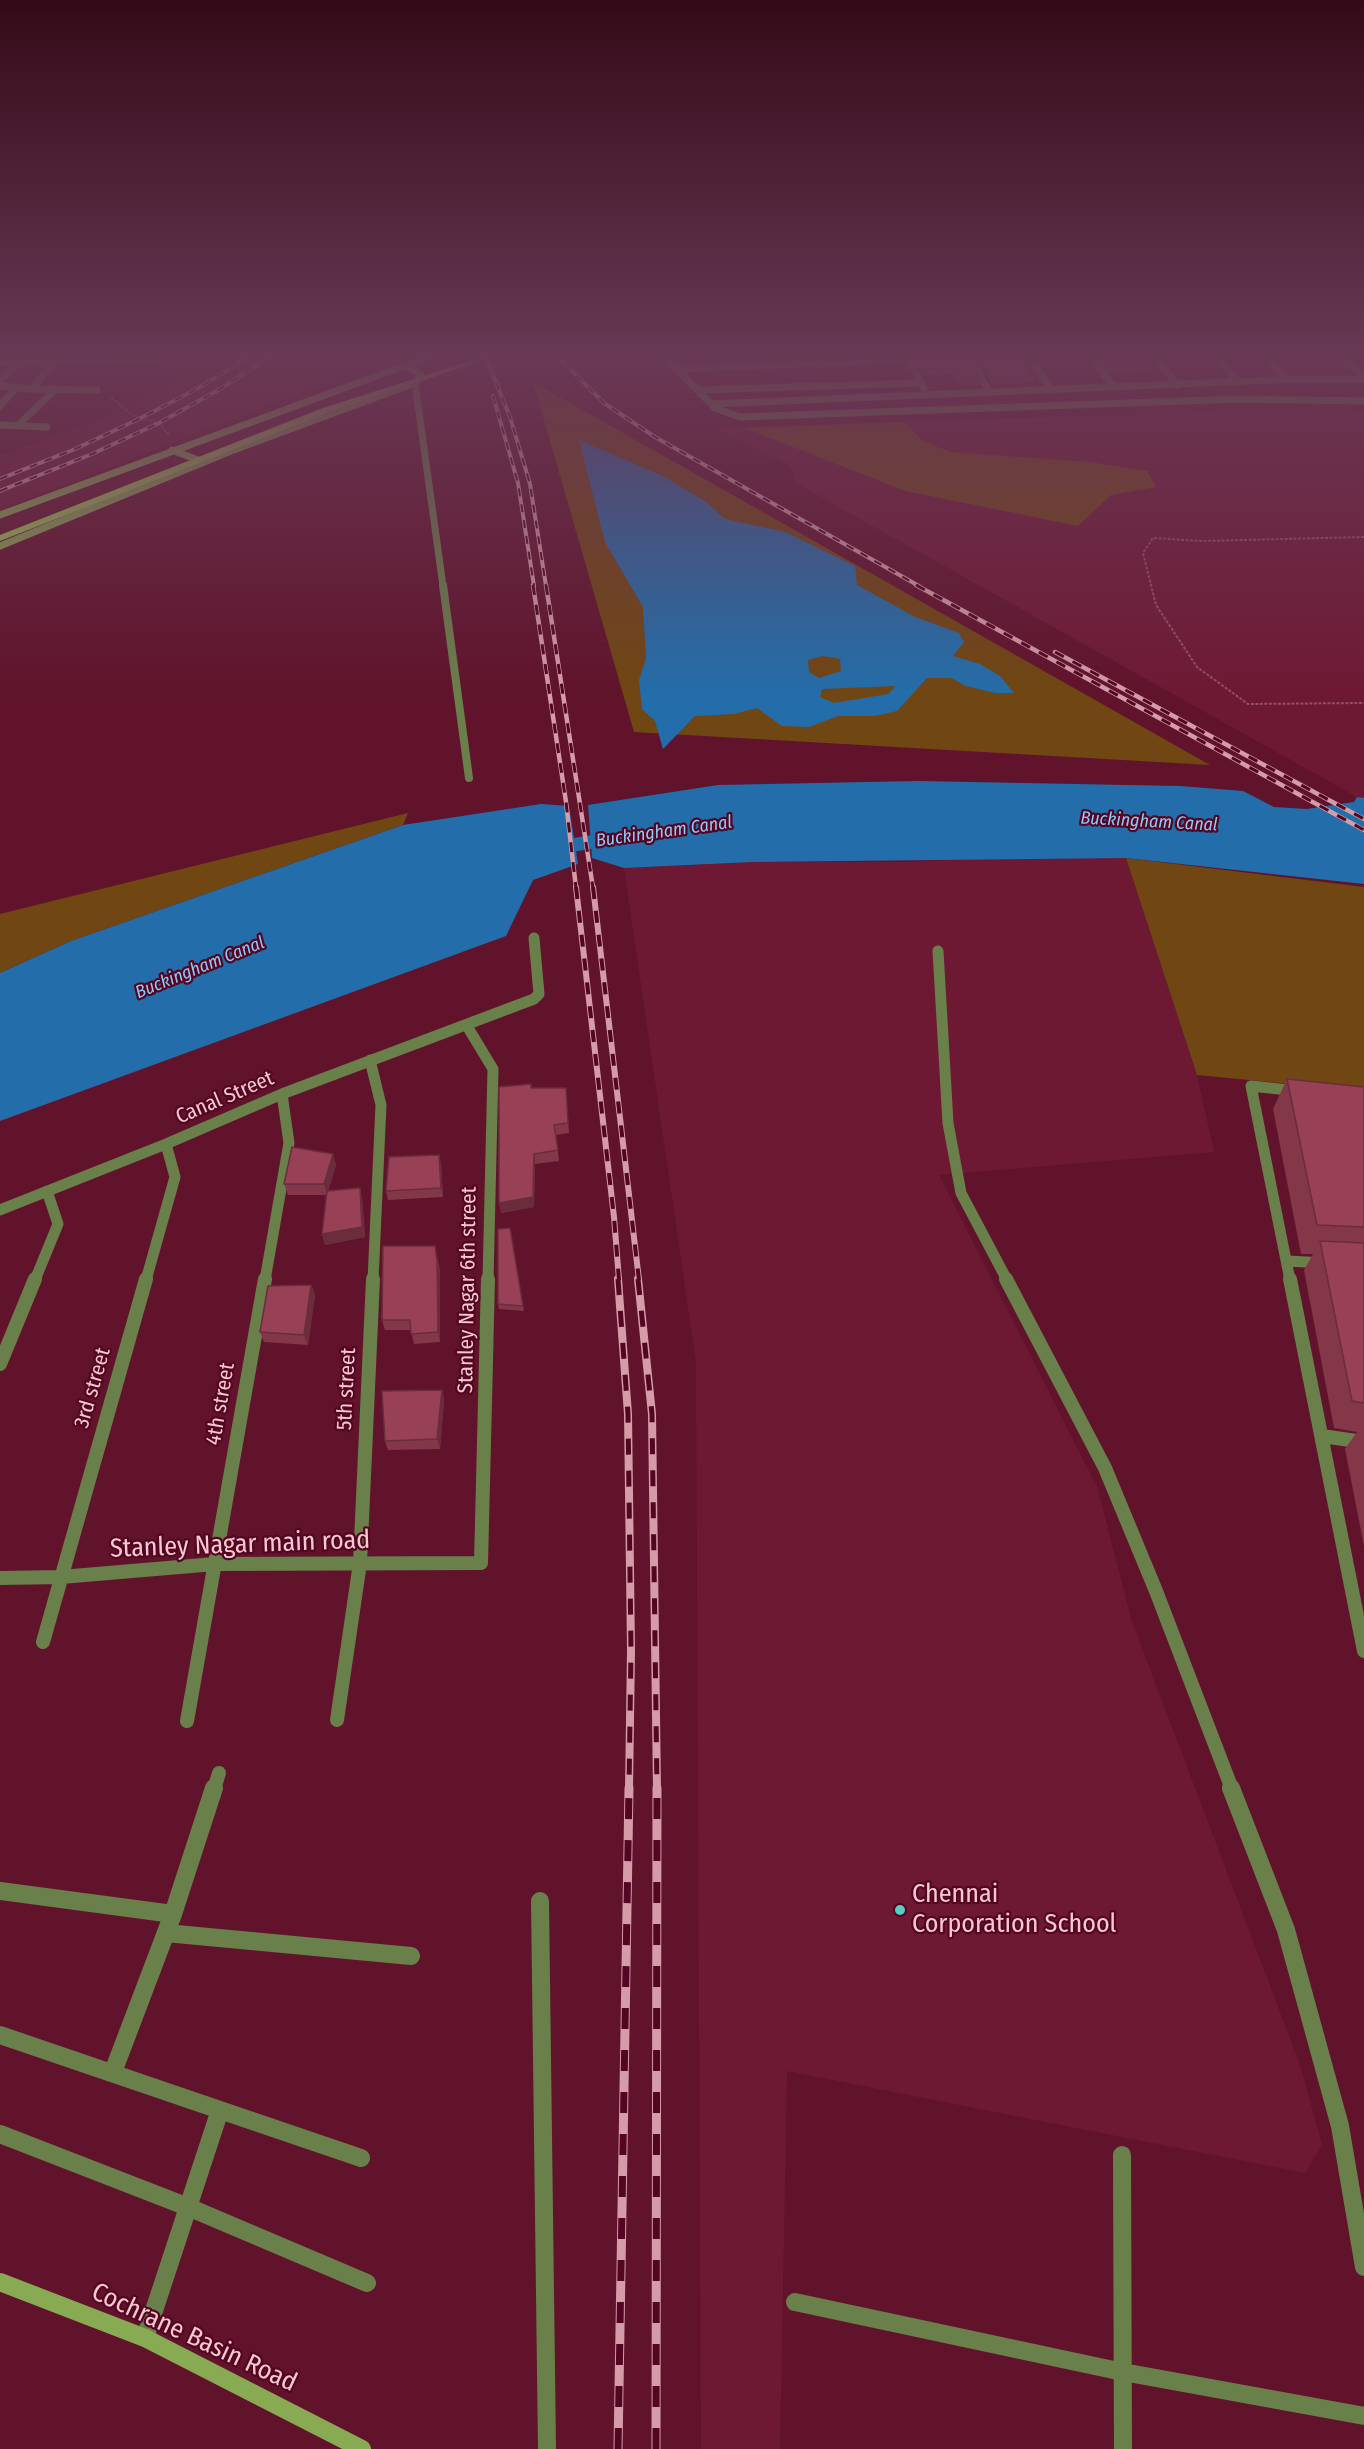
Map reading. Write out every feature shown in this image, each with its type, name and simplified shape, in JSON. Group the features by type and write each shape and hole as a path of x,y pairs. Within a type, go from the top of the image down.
{"main road":[{"path":"0,528 156,467"},
{"path":"0,538 180,467"}],"street":[{"path":"0,515 126,467"},
{"path":"0,546 190,467"},
{"path":"427,467 469,778"},
{"name":"Canal Street","path":"0,1210 166,1144 282,1094 534,999 539,994 534,938"},
{"path":"938,951 948,1123 961,1192 1105,1468 1156,1591 1286,1930 1340,2126 1364,2267"},
{"name":"Stanley Nagar 6th street","path":"467,1026 493,1069 481,1563"},
{"name":"5th street","path":"337,1720 360,1563 381,1105 370,1060"},
{"path":"1308,1092 1251,1086 1288,1261 1364,1651"},
{"name":"4th street","path":"187,1721 289,1143 282,1094"},
{"name":"3rd street","path":"43,1642 175,1177 166,1144"},
{"path":"0,1364 58,1224 47,1191"},
{"path":"1288,1261 1342,1264"},
{"path":"1322,1436 1364,1442"},
{"name":"Stanley Nagar main road","path":"0,1578 61,1577 215,1564 481,1563"},
{"path":"113,2072 173,1914 219,1773"},
{"path":"0,1891 173,1914"},
{"path":"540,1901 547,2449"},
{"path":"166,1933 411,1956"},
{"path":"0,2035 361,2158"},
{"path":"145,2338 220,2110"},
{"path":"0,2134 188,2207 367,2283"},
{"path":"1122,2155 1123,2449"},
{"name":"Cochrane Basin Road","path":"0,2282 145,2338 362,2449"},
{"path":"795,2302 1123,2372 1364,2416"}],"path":[{"path":"1364,537 1202,541 1153,538 1143,553 1156,605 1197,667 1248,704 1364,703"}],"shaded area":[{"path":"0,467 110,467 0,510"},
{"path":"558,467 684,467 1210,765 634,732"},
{"path":"790,467 1364,467 1364,798 1357,797 798,484"},
{"path":"845,467 1123,467 1147,471 1156,487 1111,495 1078,526 905,491"},
{"path":"408,813 403,825 71,941 0,973 0,914"},
{"path":"1025,857 1126,858 1197,1075 1214,1152 939,1175 1098,1489 1131,1619 1300,2065 1322,2145 1305,2173 787,2071 780,2449 701,2449 696,1362 624,868 752,862 910,862"},
{"path":"1126,858 1364,887 1364,1091 1197,1075"}],"water":[{"path":"586,467 642,467 665,477 706,502 725,519 785,532 855,566 857,585 915,617 959,633 964,642 953,656 980,664 1000,676 1014,693 995,693 966,686 951,678 927,678 897,711 875,716 838,716 809,727 782,726 757,708 734,714 695,716 663,749 655,721 642,709 639,680 646,658 643,607 605,542","holes":["823,656 840,659 841,671 819,678 809,672 808,660","896,686 888,694 834,703 820,697 822,689"]},
{"path":"918,781 1180,786 1243,791 1274,807 1307,809 1354,802 1357,797 1364,798 1364,884 1126,858 752,862 624,868 592,858 588,805 718,785"},
{"path":"541,804 569,806 578,864 533,880 506,936 0,1121 0,973 71,941 403,825"}],"building":[{"path":"1287,1079 1364,1087 1364,1227 1317,1225"},
{"path":"531,1084 531,1088 566,1088 568,1123 554,1125 558,1150 534,1154 533,1197 499,1203 499,1087"},
{"path":"292,1147 333,1154 324,1184 284,1184"},
{"path":"439,1155 441,1188 386,1191 389,1157"},
{"path":"360,1188 362,1227 322,1234 327,1191"},
{"path":"510,1228 523,1306 498,1304 498,1229"},
{"path":"1320,1241 1364,1243 1364,1403 1352,1401"},
{"path":"383,1246 435,1246 438,1332 411,1334 410,1320 382,1320"},
{"path":"311,1285 304,1335 260,1332 268,1286"},
{"path":"442,1390 437,1439 385,1441 382,1391"}],"waterway":[{"name":"Buckingham Canal","path":"536,851 630,836"}],"railway":[{"path":"0,479 29,467"},
{"path":"0,491 59,467"},
{"path":"513,467 534,586"},
{"path":"525,467 530,484 546,586"},
{"path":"709,467 919,586"},
{"path":"533,585 566,802 576,888"},
{"path":"546,585 593,888"},
{"path":"916,585 1364,830"},
{"path":"1055,652 1364,819"},
{"path":"576,887 614,1217 619,1280"},
{"path":"593,887 639,1280"},
{"path":"618,1279 628,1414 631,1650 629,1789"},
{"path":"638,1279 652,1414 657,1789"},
{"path":"618,2449 629,1788"},
{"path":"656,2449 657,1789"}],"place":[{"name":"Chennai Corporation School","path":"900,1910"}]}
